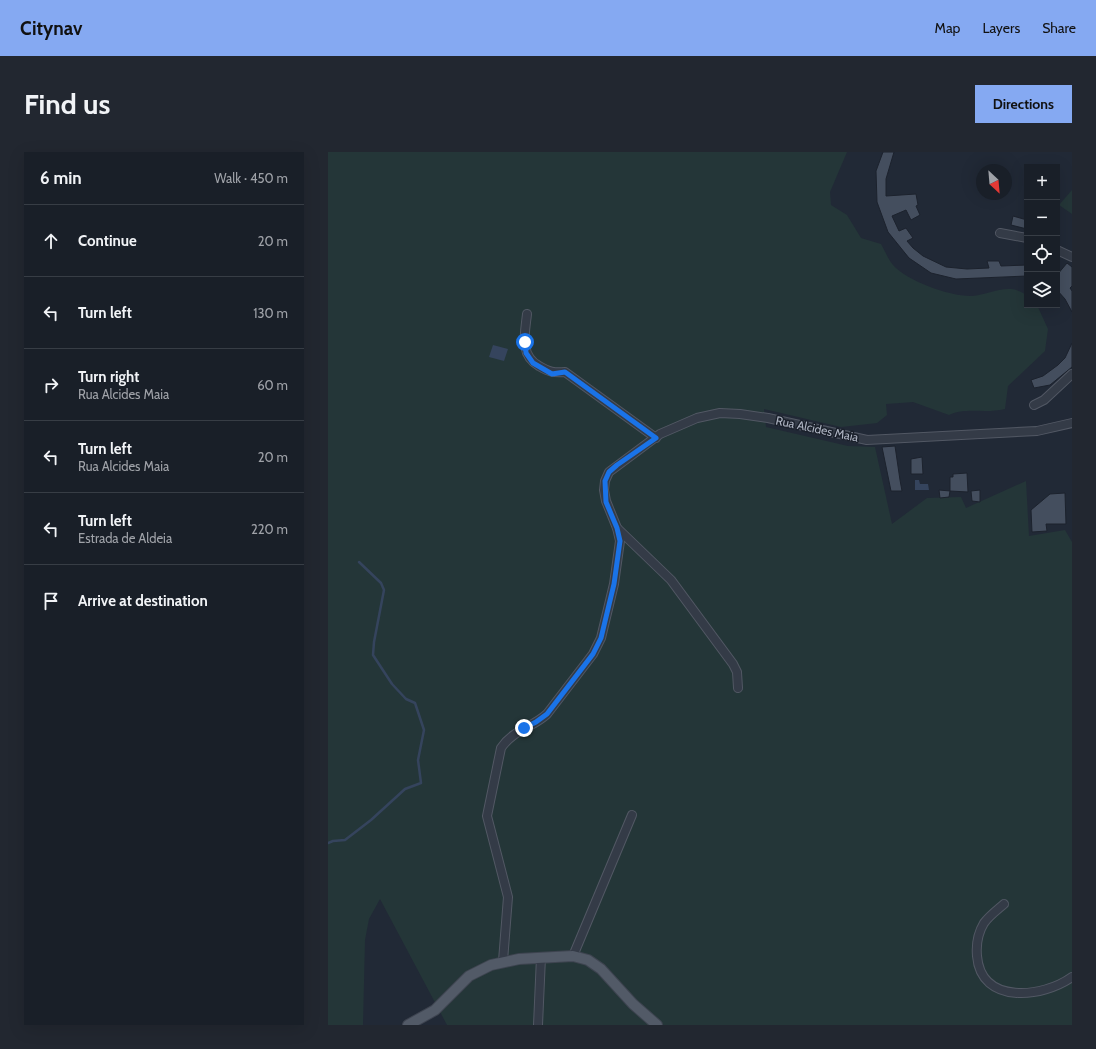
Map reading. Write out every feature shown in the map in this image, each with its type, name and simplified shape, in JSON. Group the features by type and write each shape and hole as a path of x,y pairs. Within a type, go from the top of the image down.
{"main road":[{"path":"408,1025 435,1010 469,976 480,969 504,961 541,957 573,956 588,960 602,968 633,1004 657,1025"}],"street":[{"path":"1000,233 1024,237"},
{"path":"1060,251 1072,257"},
{"path":"527,314 526,353 533,363 552,374 565,372 656,438"},
{"path":"1034,405 1048,396 1072,374"},
{"name":"Rua Alcides Maia","path":"617,528 606,502 605,481 609,472 656,438 697,418 720,413 740,414 768,418 867,440 1037,431 1072,423"},
{"path":"617,528 671,580 733,664 737,672 738,688"},
{"path":"504,961 508,897 487,816 501,748 506,740 516,732 536,722 547,714 598,646 618,560 620,541 617,528"},
{"path":"573,956 632,815"},
{"path":"1004,904 984,924 979,934 977,947 978,961 985,979 993,986 1008,991 1026,993 1044,991 1063,983 1072,977"},
{"path":"538,1025 541,957"}],"shaded area":[{"path":"328,152 847,152 830,192 831,205 847,215 861,238 881,244 891,263 908,277 941,291 963,296 979,295 1007,289 1020,292 1024,294 1024,308 1038,308 1048,329 1045,351 1008,386 1005,409 990,411 962,411 949,415 913,402 886,404 887,415 877,423 841,427 764,409 766,427 848,446 875,447 892,524 927,498 961,497 966,508 1026,481 1029,536 1065,530 1072,542 1072,1025 447,1025 380,899 369,919 365,940 363,1025 328,1025"},
{"path":"1072,190 1072,214 1060,206"}],"water":[{"path":"493,345 508,349 504,361 489,357"},
{"path":"915,480 919,480 920,484 928,484 929,490 915,490"}],"building":[{"path":"883,152 894,152 886,179 886,196 916,194 918,205 916,206 920,215 911,220 906,210 892,216 899,231 906,228 913,238 907,241 923,256 946,267 967,269 989,268 987,261 999,261 1001,266 1024,265 1024,276 956,279 931,273 909,258 888,232 877,202 876,171"},
{"path":"1013,216 1024,219 1024,228 1011,225"},
{"path":"1067,263 1072,267 1072,286 1070,288 1072,291 1072,312 1060,293 1060,271"},
{"path":"1072,343 1072,367 1050,385 1034,388 1031,380 1043,376 1058,365 1065,358"},
{"path":"895,446 902,491 891,491 882,447"},
{"path":"922,457 923,474 911,474 911,459"},
{"path":"967,473 968,492 950,491 950,477 953,477 953,474"},
{"path":"939,490 950,491 949,497 940,498"},
{"path":"980,490 980,502 972,501 971,491"},
{"path":"1065,493 1066,524 1046,524 1047,531 1032,532 1031,510 1050,494"}],"waterway":[{"path":"328,843 345,840 371,820 405,789 421,783 418,760 424,730 415,703 406,699 392,684 373,655 384,590 381,583 359,562"}],"route":[{"path":"524,728 547,714 598,646 614,584 620,541 617,528 606,502 604,490 605,481 609,472 617,465 656,438 606,400 565,372 552,374 533,363 526,353 525,342"}]}
